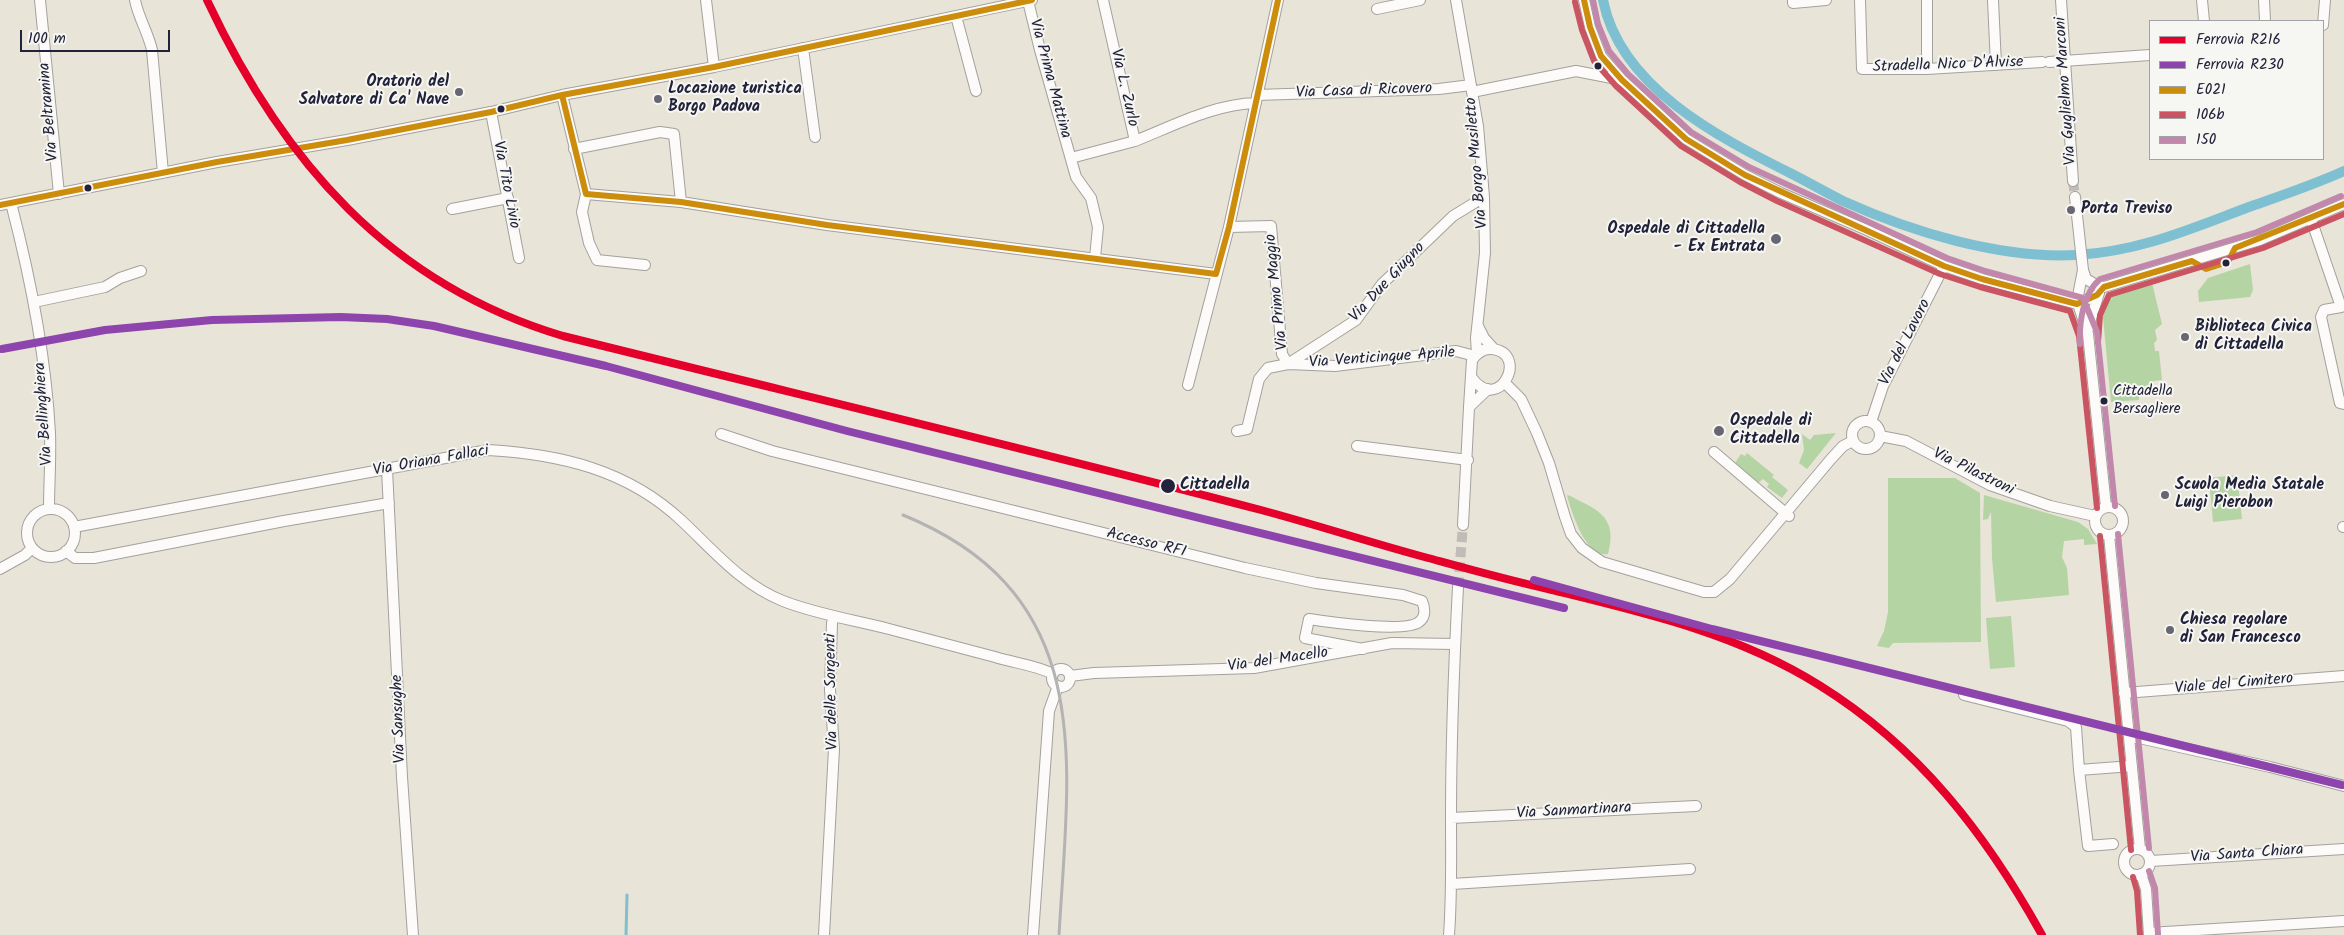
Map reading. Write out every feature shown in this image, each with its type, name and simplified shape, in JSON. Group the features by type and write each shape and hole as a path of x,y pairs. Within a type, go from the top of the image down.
{"street":[{"name":"Via Beltramina","path":"40,0 59,194"},
{"path":"127,0 136,5 148,33 152,50 163,173"},
{"path":"706,0 714,67"},
{"path":"5,204 491,112 562,95 714,67 1030,0"},
{"name":"Via Prima Mattina","path":"1030,0 1040,50 1076,178 1091,198 1096,217 1098,227 1095,258"},
{"name":"Via L. Zurlo","path":"1102,0 1135,141 1205,113 1253,100"},
{"path":"1188,385 1229,226 1253,100 1278,0"},
{"path":"1377,9 1420,0"},
{"name":"Via Borgo Musiletto","path":"1456,0 1472,89 1484,197 1485,253 1476,355"},
{"path":"1584,0 1590,27 1601,56 1622,80 1686,139 1745,175 1944,266 1982,279 2077,304 2097,295"},
{"path":"1793,0 1793,3 1826,0"},
{"name":"Stradella Nico D'Alvise","path":"1860,0 1862,69 1927,69 2149,55"},
{"path":"1927,0 1927,69"},
{"path":"1994,0 1996,65"},
{"name":"Via Guglielmo Marconi","path":"2061,0 2073,181"},
{"path":"2202,0 2204,20"},
{"path":"2264,0 2265,20"},
{"path":"2323,20 2325,0"},
{"path":"956,16 976,91"},
{"path":"803,48 815,137"},
{"name":"Via Casa di Ricovero","path":"1253,100 1439,89 1472,89 1576,71 1622,80"},
{"path":"562,95 586,194 582,212 589,243 597,260 645,265"},
{"name":"Via Tito Livio","path":"491,112 520,258"},
{"path":"574,149 660,132 674,134 681,202"},
{"name":"Via Prima Mattina","path":"1071,158 1135,141"},
{"path":"586,194 681,202 827,226 1216,274"},
{"name":"Via Due Giugno","path":"1288,364 1356,320 1382,284 1453,216 1484,197"},
{"path":"2075,197 2086,280 2098,286 2104,286 2260,240 2344,204"},
{"path":"452,209 508,198"},
{"name":"Via Bellinghiera","path":"5,204 34,302 50,430 49,509"},
{"path":"2311,219 2342,307 2324,310 2321,317 2340,403 2344,404"},
{"name":"Via Primo Maggio","path":"1229,226 1271,226 1282,354 1288,364 1268,368 1259,379 1247,428 1237,431"},
{"name":"Via del Lavoro","path":"1871,422 1883,386 1944,266"},
{"path":"2083,268 2077,304 2087,332 2106,507"},
{"path":"34,302 105,286 120,278 141,271"},
{"path":"2087,332 2097,295 2104,286"},
{"path":"1472,378 1476,384 1488,389 1500,387 1510,372 1508,360 1484,338 1478,326"},
{"path":"1463,525 1472,378 1470,369 1476,355 1482,351 1494,349"},
{"name":"Via Venticinque Aprile","path":"1288,364 1335,366 1456,351 1476,355"},
{"path":"1505,382 1521,399 1542,442 1571,534 1582,548 1602,562 1693,590 1714,592 1730,579 1788,516 1830,459 1843,446 1854,441"},
{"path":"1469,407 1488,389"},
{"path":"1863,421 1871,422 1878,427 1880,436 1874,446 1867,449 1859,447 1854,441 1852,432 1856,425 1863,421"},
{"name":"Accesso RFI","path":"721,434 740,442 772,451 1236,566 1316,583 1416,598 1422,601 1424,607 1423,619 1419,623 1406,626 1344,624 1309,619 1304,637 1306,639 1362,648"},
{"name":"Via Pilastroni","path":"1880,436 1906,441 1997,488 2050,506 2095,516"},
{"path":"1357,446 1468,460"},
{"name":"Via Oriana Fallaci","path":"74,527 488,450 526,452 576,462 601,470 629,484 682,520 734,571 755,586 782,600 834,616"},
{"path":"1714,452 1788,516"},
{"name":"Via Sansughe","path":"388,469 402,776 413,935"},
{"path":"66,551 74,558 94,558 284,521 389,503"},
{"path":"2106,507 2117,509 2123,519 2119,530 2109,535 2104,534 2096,527 2095,516 2106,507"},
{"path":"49,509 65,513 74,527 72,544 58,556 49,557 40,554 32,548 27,534 29,524 39,512 49,509"},
{"path":"2109,535 2140,848"},
{"path":"0,570 25,555 32,548"},
{"path":"1449,935 1452,884 1451,818 1458,587"},
{"name":"Via delle Sorgenti","path":"824,935 834,749 830,690 834,616 1053,674"},
{"name":"Via del Macello","path":"1053,674 1061,669 1070,676 1094,673 1254,668 1392,643 1455,644"},
{"path":"1053,674 1053,682 1058,686 1067,685 1070,676"},
{"name":"Viale del Cimitero","path":"2124,692 2344,676"},
{"path":"1032,935 1049,711 1058,686"},
{"path":"1964,695 2068,721 2076,727 2088,846 2113,844"},
{"path":"2129,738 2149,740 2270,767 2344,786"},
{"path":"2079,770 2132,766"},
{"name":"Via Sanmartinara","path":"1451,818 1696,806"},
{"path":"2140,848 2146,852 2151,861 2147,871 2141,874 2129,872 2124,862 2129,852 2140,848"},
{"name":"Via Santa Chiara","path":"2151,861 2344,848"},
{"path":"1452,884 1690,869"},
{"path":"2141,874 2146,889 2149,934 2344,921"}],"green space":[{"path":"2250,264 2253,290 2250,297 2199,302 2198,291 2208,278"},
{"path":"2152,283 2162,324 2155,330 2157,340 2154,343 2155,351 2159,351 2162,380 2153,381 2154,392 2139,393 2139,400 2111,402 2102,307 2113,293"},
{"path":"1836,433 1807,469 1799,463 1804,450 1802,434 1810,440 1814,435"},
{"path":"1747,453 1774,475 1772,477 1788,490 1782,498 1767,487 1769,484 1763,479 1758,483 1735,463 1741,454 1745,456"},
{"path":"2237,475 2242,519 2213,522 2209,478"},
{"path":"1888,478 1955,478 1980,493 1981,642 1893,643 1889,648 1877,646 1884,631 1888,612"},
{"path":"1567,495 1599,512 1604,517 1608,523 1611,536 1608,554 1600,554 1586,542 1576,522"},
{"path":"1984,495 2078,522 2088,529 2097,544 2084,545 2084,539 2064,541 2062,557 2067,568 2069,595 1996,602 1992,558 1991,512 1988,519 1983,520"},
{"path":"2011,616 2015,667 1990,669 1986,618"}],"waterway":[{"path":"1603,0 1613,31 1629,59 1676,106 1704,125 1733,143 1843,201 1927,233 1987,248 2048,255 2077,255 2123,249 2186,231 2344,171"},
{"path":"626,935 627,895"}],"tunnel":[{"path":"2073,181 2075,197"},
{"path":"1458,587 1463,525"}],"railway":[{"path":"903,515 966,549 1011,590 1041,637 1058,690 1066,747 1066,807 1059,935"}],"rail line":[{"name":"R216","path":"207,0 237,58 270,113 307,163 348,208 394,249 445,284 501,313 563,336 1174,487 1473,570 1618,606 1688,626 1755,651 1819,685 1855,709 1919,765 1947,795 1998,862 2042,935"},
{"name":"R230","path":"2,349 105,330 212,320 341,317 387,319 434,326 606,366 847,431 1564,608"},
{"name":"R230","path":"1534,580 1712,629 2342,785"}],"transit line":[{"name":"E021","path":"0,205 217,162 347,140 491,112 562,95 714,67 1032,0"},
{"name":"E021","path":"562,95 586,194 681,202 827,225 1216,274 1229,227 1278,0"},
{"name":"E021","path":"1584,0 1590,27 1601,56 1622,80 1686,139 1745,175 1944,266 1982,279 2077,304 2097,295 2104,287 2192,261 2206,269 2228,262 2235,248 2344,204"},
{"name":"150","path":"1593,0 1598,24 1609,51 1628,74 1691,132 1749,167 1947,258 1985,271 2083,298 2097,332 2115,506"},
{"name":"106b","path":"1575,2 1582,30 1594,61 1616,86 1681,146 1740,182 1777,201 1940,274 1980,287 2070,311 2079,336 2097,508"},
{"name":"150","path":"2080,344 2083,309 2090,292 2100,279 2257,232 2341,196"},
{"name":"106b","path":"2098,342 2100,315 2109,295 2263,248 2344,214"},
{"name":"150","path":"2118,534 2149,848"},
{"name":"106b","path":"2100,536 2131,850"},
{"name":"150","path":"2149,871 2155,888 2158,934"},
{"name":"106b","path":"2133,877 2137,891 2140,935"}],"place":[{"name":"Oratorio del Salvatore di Ca' Nave","path":"459,92"},
{"name":"Locazione turistica Borgo Padova","path":"658,99"},
{"name":"Porta Treviso","path":"2071,210"},
{"name":"Ospedale di Cittadella - Ex Entrata","path":"1776,239"},
{"name":"Biblioteca Civica di Cittadella","path":"2185,337"},
{"name":"Cittadella Bersagliere","path":"2104,401"},
{"name":"Ospedale di Cittadella","path":"1719,431"},
{"name":"Cittadella","path":"1168,486"},
{"name":"Scuola Media Statale Luigi Pierobon","path":"2165,495"},
{"name":"Chiesa regolare di San Francesco","path":"2170,630"}]}
